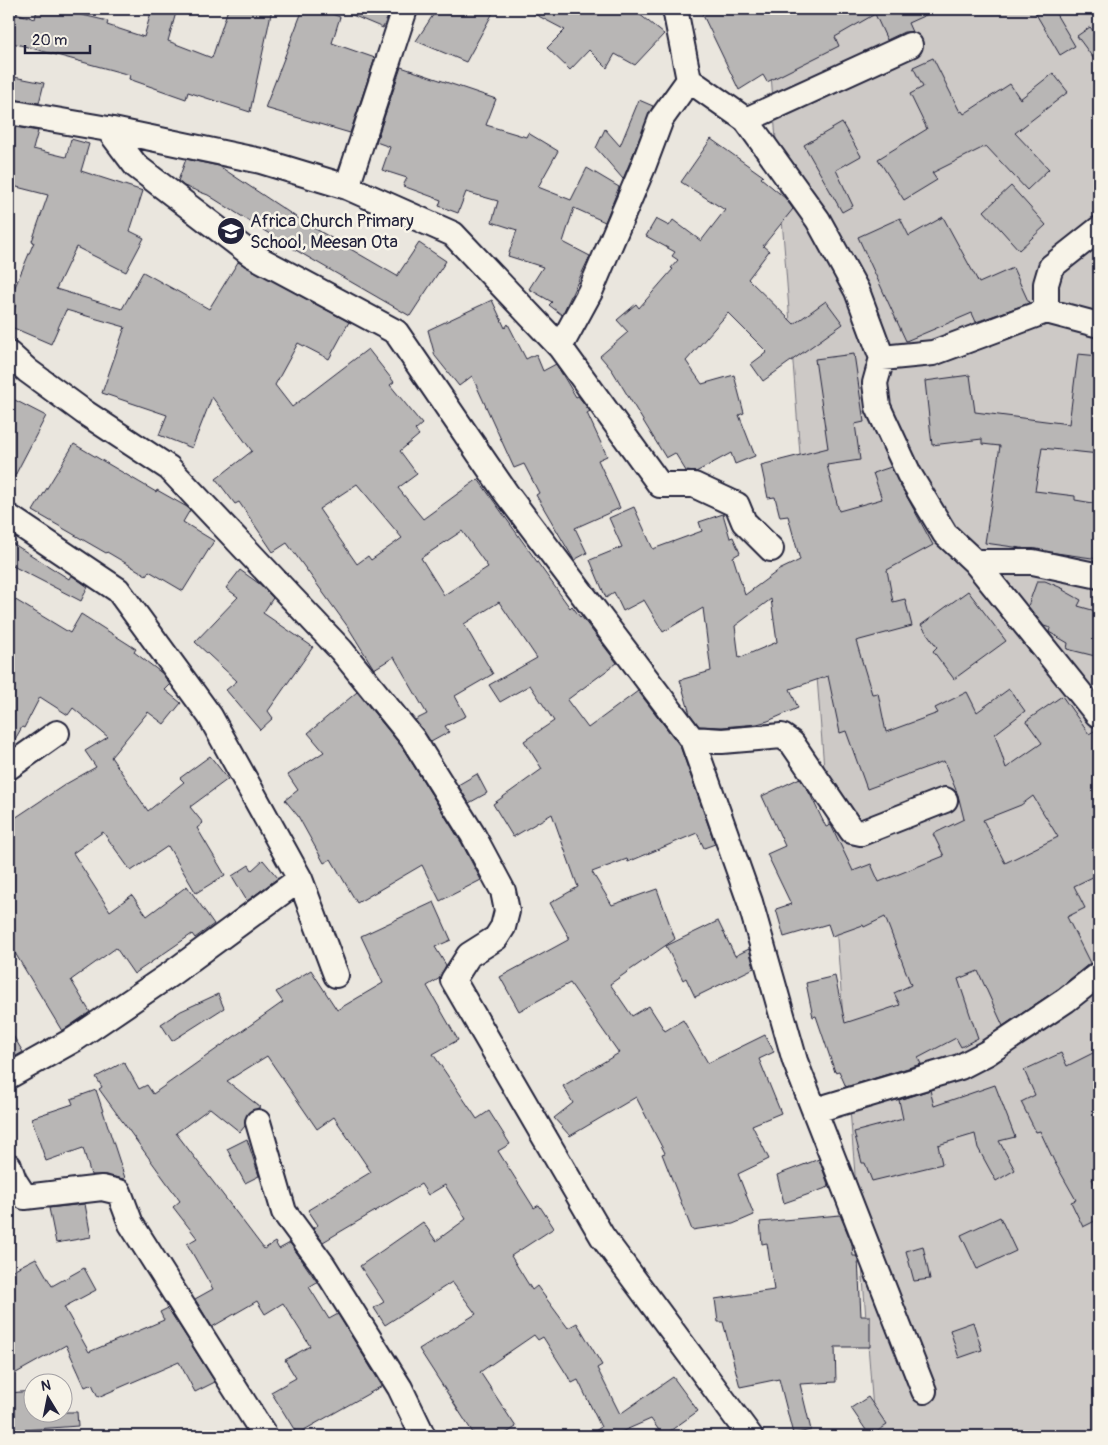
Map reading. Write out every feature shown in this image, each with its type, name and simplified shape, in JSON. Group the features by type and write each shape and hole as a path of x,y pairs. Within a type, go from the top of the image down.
{"street":[{"path":"347,187 405,9"},
{"path":"675,9 689,80 746,120 818,220 857,291 882,358 875,383 878,407 909,474 945,534 975,562 1097,714"},
{"path":"746,120 910,45"},
{"path":"560,347 590,292 644,168 661,119 689,80"},
{"path":"9,112 108,129 261,161 347,187 453,234 560,347 660,485 694,486 737,504 744,522 771,549"},
{"path":"108,129 136,166 252,255 396,332 438,397 506,493 692,739 750,902 795,1061 816,1110 924,1391"},
{"path":"1046,311 1046,284 1051,267 1099,228"},
{"path":"882,358 933,354 1046,311 1099,325"},
{"path":"9,354 28,371 84,412 169,468 341,650 413,739 474,835 503,891 507,911 503,927 496,938 469,955 453,980 602,1236 750,1436"},
{"path":"9,517 118,590 210,716 300,879 336,975"},
{"path":"975,562 1032,562 1099,576"},
{"path":"9,767 57,733"},
{"path":"692,739 722,741 782,736 792,743 852,831 861,833 945,800"},
{"path":"9,1076 76,1039 172,973 300,879"},
{"path":"816,1110 960,1067 987,1053 1066,1000 1099,974"},
{"path":"258,1122 284,1212 323,1265 400,1388 423,1436"},
{"path":"9,1166 14,1180 25,1197 102,1188 119,1192 131,1224 265,1436"}],"shaded area":[{"path":"766,9 1099,9 1099,1436 875,1436"}],"building":[{"path":"37,9 80,9 78,14 108,21 107,25 144,37 152,9 177,9 168,41 212,58 228,9 272,9 250,112 188,92 186,99 129,79 130,75 9,42 9,11 35,19"},
{"path":"303,9 319,9 340,17 332,43 375,58 350,133 265,108"},
{"path":"338,9 391,9 383,28"},
{"path":"437,9 495,9 466,62 416,41"},
{"path":"525,9 633,9 664,34 635,65 615,54 607,68 589,50 570,70 547,48 565,30"},
{"path":"700,9 939,9 908,23 912,32 904,32 887,40 875,14 835,37 839,46 767,82 763,75 739,90"},
{"path":"1033,9 1053,9 1075,46 1060,55"},
{"path":"1090,27 1099,38 1099,66 1077,36"},
{"path":"933,58 960,112 962,111 964,114 1010,84 1020,99 1053,73 1068,92 1015,133 1049,169 1027,190 986,146 932,173 937,180 904,200 878,159 927,129 910,94 923,87 913,67"},
{"path":"401,67 496,99 486,125 526,137 528,133 558,151 538,187 571,200 587,168 619,187 605,222 574,208 563,242 590,256 562,315 549,305 552,302 529,289 543,267 508,256 517,230 492,222 498,201 466,192 458,213 439,206 441,200 403,186 407,178 382,170 390,147 376,142"},
{"path":"9,76 44,83 39,103 9,99"},
{"path":"639,100 653,106 623,179 596,148 605,129 620,146"},
{"path":"842,123 861,156 836,170 853,206 842,212 804,145"},
{"path":"9,126 38,131 33,149 66,157 71,139 89,144 81,171 143,191 130,231 144,238 126,272 76,247 56,289 122,309 143,272 209,309 238,262 349,322 329,359 298,343 275,385 292,407 368,349 394,382 390,385 422,424 415,430 419,435 400,451 417,474 398,488 423,519 478,479 570,608 572,606 581,616 617,663 567,700 588,728 638,691 680,746 715,844 704,848 697,833 628,862 627,859 592,872 612,905 657,889 675,939 610,984 632,1016 649,1006 665,1031 683,1020 708,1063 765,1035 774,1052 759,1059 781,1113 752,1125 769,1159 738,1174 754,1215 733,1224 692,1230 662,1154 665,1153 636,1097 570,1136 554,1118 573,1103 563,1086 619,1053 570,983 519,1011 500,977 568,940 569,937 550,903 578,887 552,814 513,837 493,804 542,769 524,741 554,721 530,685 500,702 489,685 537,658 499,602 464,624 493,674 455,696 466,716 445,726 449,732 431,742 415,720 427,714 394,657 374,669 348,627 287,543 273,552 239,502 235,504 216,479 252,451 212,397 192,448 159,435 167,415 102,393 125,327 66,310 51,344 9,326 16,304 9,301 34,242 32,241 48,195 9,185","holes":["357,484 402,538 371,560 368,556 357,564 319,509","462,531 488,567 444,595 421,558"]},
{"path":"711,139 763,176 761,178 785,198 793,209 763,246 769,251 748,279 794,324 826,301 843,324 763,381 751,364 767,352 728,313 686,361 702,384 734,375 744,413 739,415 755,456 735,464 731,453 696,472 686,471 675,453 666,458 612,370 600,356 628,332 617,320 636,304 639,308 673,269 671,268 678,260 672,256 675,252 646,236 656,219 669,226 673,220 701,241 725,210 681,182"},
{"path":"186,159 219,166 302,221 397,276 419,243 446,261 410,316 287,245 208,195 184,186 178,181"},
{"path":"1011,186 1046,225 1019,250 984,211"},
{"path":"943,217 979,283 1013,268 1029,303 976,322 972,313 906,341 858,237 900,218 909,236"},
{"path":"492,300 505,328 508,324 526,359 536,354 543,371 556,364 576,397 578,396 590,411 587,413 607,456 598,460 620,508 575,528 587,553 574,560 536,495 539,493 524,464 514,468 472,376 459,386 435,356 428,330"},
{"path":"854,354 864,422 855,424 860,460 827,465 839,511 882,499 873,473 891,467 933,545 887,570 893,602 905,599 912,626 856,641 872,694 878,693 886,732 938,713 935,708 967,692 977,712 1009,689 1025,711 995,734 1006,768 1042,743 1026,721 1062,696 1089,734 1099,728 1099,874 1074,886 1085,908 1067,917 1090,963 1058,989 1003,1026 978,971 958,979 978,1038 961,1047 956,1038 918,1058 921,1064 846,1087 839,1071 835,1072 816,1016 813,1017 806,983 835,976 845,1023 900,1005 894,993 911,985 885,917 864,927 863,925 832,936 828,924 784,937 776,909 791,904 767,854 785,846 762,796 800,778 826,827 831,825 853,871 871,864 879,882 944,856 933,834 964,819 958,795 944,761 867,789 846,731 840,733 828,676 790,689 798,708 768,721 757,724 722,727 699,726 690,714 680,680 711,671 703,608 663,632 644,600 623,611 614,592 606,598 590,560 622,547 609,518 634,507 653,549 702,531 699,522 723,514 730,538 733,537 740,553 733,557 745,595 779,570 800,560 788,516 780,517 775,497 768,498 761,465 828,448 815,359","holes":["771,599 777,642 739,658 735,626","1033,796 1058,837 1005,863 983,820 1021,805"]},
{"path":"1078,354 1099,356 1099,454 1042,448 1035,491 1075,496 1075,500 1099,504 1099,559 985,543 1000,446 982,444 982,439 932,445 925,381 970,375 975,412 1069,424"},
{"path":"9,397 46,416 9,487"},
{"path":"74,444 156,492 157,490 187,507 190,510 183,522 214,541 183,591 149,571 146,575 33,511"},
{"path":"9,541 69,579 71,575 88,587 81,601 9,564"},
{"path":"240,570 261,585 273,598 263,613 313,647 268,711 273,718 260,730 226,690 237,681 195,642 238,597 226,588"},
{"path":"1037,581 1045,581 1064,589 1081,600 1078,606 1099,612 1099,657 1067,649 1068,643 1049,632 1050,628 1044,626 1028,606"},
{"path":"968,591 1006,641 954,679 933,651 937,647 921,625"},
{"path":"9,596 70,633 81,614 136,649 134,652 163,674 170,685 165,690 181,703 164,724 148,712 111,757 148,811 184,782 180,778 210,756 228,779 190,807 203,823 197,828 225,875 196,893 168,846 131,871 103,832 73,853 110,911 132,895 147,916 187,886 214,924 195,938 192,934 134,974 116,948 71,980 90,1012 62,1031 9,943 9,822 66,784 96,767 85,751 108,737 73,708 68,715 40,697 24,728 22,727 9,750"},
{"path":"357,692 402,747 461,842 481,880 440,901 422,865 357,903 331,859 324,863 298,816 285,800 298,790 288,775 324,752 308,733"},
{"path":"477,774 487,793 469,803 458,785"},
{"path":"263,860 278,878 247,901 232,876 249,865 252,870"},
{"path":"434,902 451,940 435,947 446,965 440,978 427,986 458,1040 433,1054 477,1119 489,1111 510,1144 498,1151 534,1208 539,1205 554,1228 511,1256 532,1290 537,1286 568,1328 577,1323 602,1365 597,1368 620,1414 673,1377 698,1411 663,1436 651,1419 612,1436 588,1436 601,1427 578,1380 572,1383 543,1337 538,1340 534,1335 480,1372 516,1427 502,1436 475,1436 419,1349 476,1314 452,1282 385,1325 374,1308 384,1302 360,1266 423,1222 436,1241 466,1219 445,1185 428,1195 421,1184 323,1242 313,1228 318,1225 308,1210 371,1172 334,1117 317,1129 267,1056 227,1081 260,1107 248,1113 245,1126 240,1132 210,1108 176,1133 264,1249 275,1242 279,1249 290,1243 317,1282 309,1287 329,1319 338,1314 382,1386 297,1434 271,1392 296,1378 285,1360 310,1346 283,1303 265,1314 257,1301 212,1327 195,1299 213,1289 187,1244 197,1238 173,1207 180,1201 99,1089 102,1087 96,1077 124,1062 139,1089 147,1085 153,1094 283,1002 276,992 311,970 337,1010 383,983 361,936"},
{"path":"718,921 735,956 749,949 754,968 695,997 686,978 683,980 666,946"},
{"path":"218,994 224,1008 172,1041 161,1024 181,1011"},
{"path":"9,1029 23,1052 9,1060"},
{"path":"1099,1050 1099,1175 1092,1179 1099,1193 1099,1219 1083,1227 1071,1202 1076,1200 1040,1131 1036,1132 1021,1102 1035,1095 1024,1070 1061,1053 1067,1066"},
{"path":"995,1085 1015,1137 999,1141 1015,1170 996,1181 978,1148 975,1134 938,1145 942,1164 872,1181 865,1163 862,1163 854,1132 903,1119 899,1100 930,1090 934,1106"},
{"path":"96,1090 125,1178 123,1179 105,1175 91,1175 83,1148 46,1161 31,1118 73,1104 71,1099"},
{"path":"247,1139 259,1176 245,1183 227,1149"},
{"path":"819,1159 829,1187 784,1203 777,1175"},
{"path":"85,1204 91,1237 56,1243 49,1208"},
{"path":"840,1215 852,1244 853,1256 856,1256 858,1259 861,1316 870,1316 870,1347 835,1347 836,1382 800,1384 811,1430 793,1434 779,1379 740,1387 723,1322 718,1322 715,1299 774,1290 767,1243 762,1244 760,1222"},
{"path":"1000,1217 1016,1251 977,1269 961,1235"},
{"path":"923,1246 930,1279 914,1281 906,1251"},
{"path":"36,1258 52,1286 84,1268 96,1290 64,1307 89,1352 164,1320 160,1312 168,1308 215,1382 195,1392 179,1362 98,1397 92,1384 85,1387 66,1345 9,1377 9,1272"},
{"path":"973,1322 982,1350 959,1358 950,1330"},
{"path":"22,1392 22,1422 72,1422 72,1412 77,1412 78,1426 9,1431 9,1393"},
{"path":"868,1397 887,1425 870,1436 851,1408"}],"place":[{"name":"Africa Church Primary School, Meesan Ota","path":"231,231"}]}
